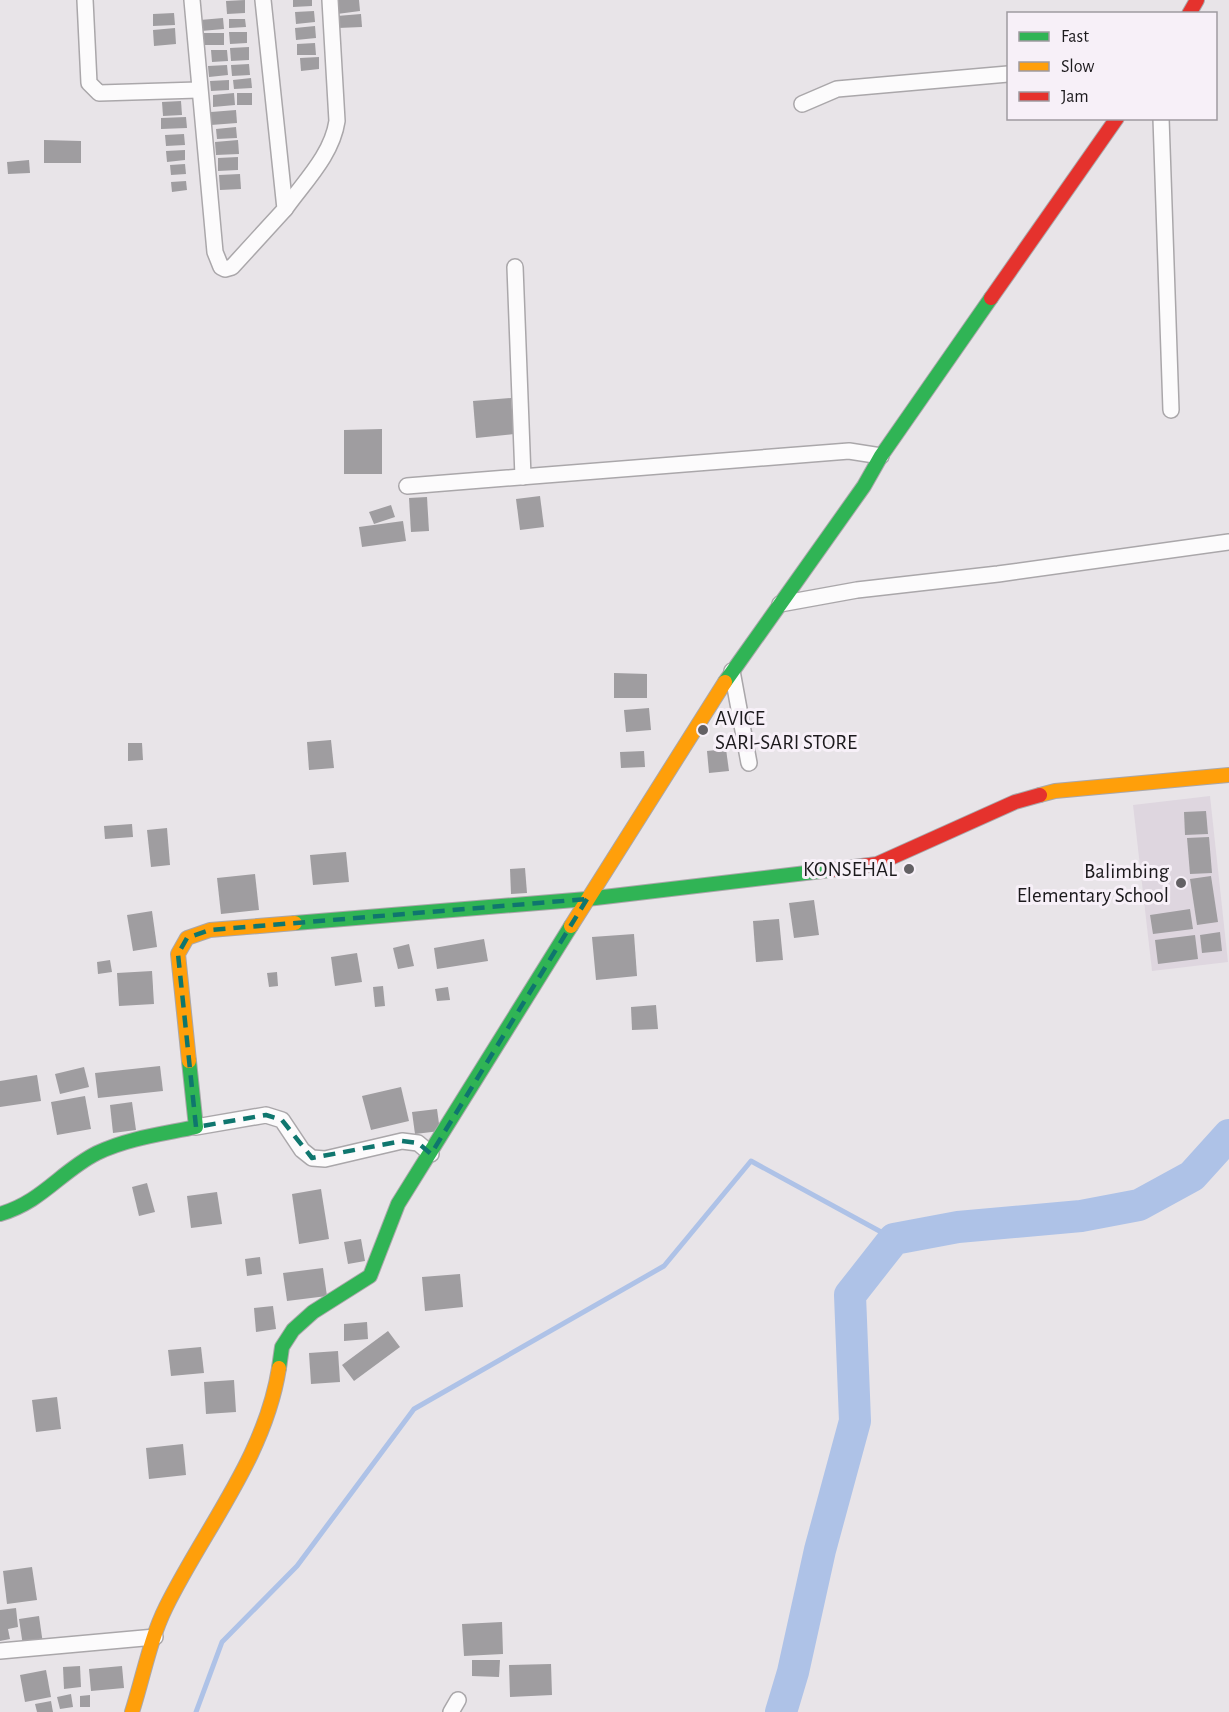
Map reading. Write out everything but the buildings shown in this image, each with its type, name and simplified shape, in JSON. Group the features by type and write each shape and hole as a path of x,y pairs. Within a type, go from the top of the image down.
{"street":[{"path":"85,0 89,83 99,93 198,90"},
{"path":"192,0 198,90 215,252 221,267 232,267 285,209 328,149 334,136 337,121 330,0"},
{"path":"263,0 285,209"},
{"path":"802,104 837,89 1007,74"},
{"path":"132,1712 165,1609 255,1448 275,1391 282,1347 293,1330 314,1312 370,1276 398,1204 432,1154 587,899 732,671 864,486 881,456 1116,120"},
{"path":"1161,120 1171,410"},
{"path":"515,267 523,477"},
{"path":"407,486 849,451 881,456"},
{"path":"780,604 857,590 998,574 1229,542"},
{"path":"732,671 749,763"},
{"path":"196,1127 178,954 187,938 210,930 587,899 877,864 1015,802 1055,791 1229,775"},
{"path":"0,1214 33,1204 85,1159 110,1148 196,1127 266,1115 282,1120 302,1150 312,1158 325,1159 402,1141 418,1143 432,1154"},
{"path":"0,1651 155,1637"}],"highlighted area":[{"path":"587,899 431,1154 418,1143 402,1141 312,1158 282,1120 266,1115 196,1127 178,954 187,938 210,930"}],"shaded area":[{"name":"Balimbing Elementary School","path":"1210,796 1228,962 1152,971 1133,805"}],"waterway":[{"path":"781,1712 793,1672 820,1550 855,1421 850,1295 894,1239 958,1227 1081,1216 1139,1205 1192,1176 1229,1135"},
{"path":"196,1712 222,1642 297,1566 414,1409 664,1266 751,1161 894,1239"}],"traffic: fast":[{"path":"725,682 864,486 881,456 991,298"},
{"path":"295,923 587,899 831,870"},
{"path":"279,1368 282,1347 293,1330 313,1312 370,1276 398,1204 571,926"},
{"path":"0,1214 28,1202 84,1160 97,1153 133,1140 196,1127 189,1061"}],"traffic: slow":[{"path":"571,926 725,682"},
{"path":"1040,795 1055,791 1229,775"},
{"path":"189,1061 178,954 187,938 210,930 295,923"},
{"path":"132,1712 160,1619 247,1462 272,1401 279,1368"}],"traffic: jam":[{"path":"1190,12 1197,0"},
{"path":"991,298 1116,120"},
{"path":"831,870 877,864 1015,802 1040,795"}],"place":[{"name":"AVICE SARI-SARI STORE","path":"703,730"},
{"name":"KONSEHAL","path":"909,869"},
{"name":"Balimbing Elementary School","path":"1181,883"}]}
